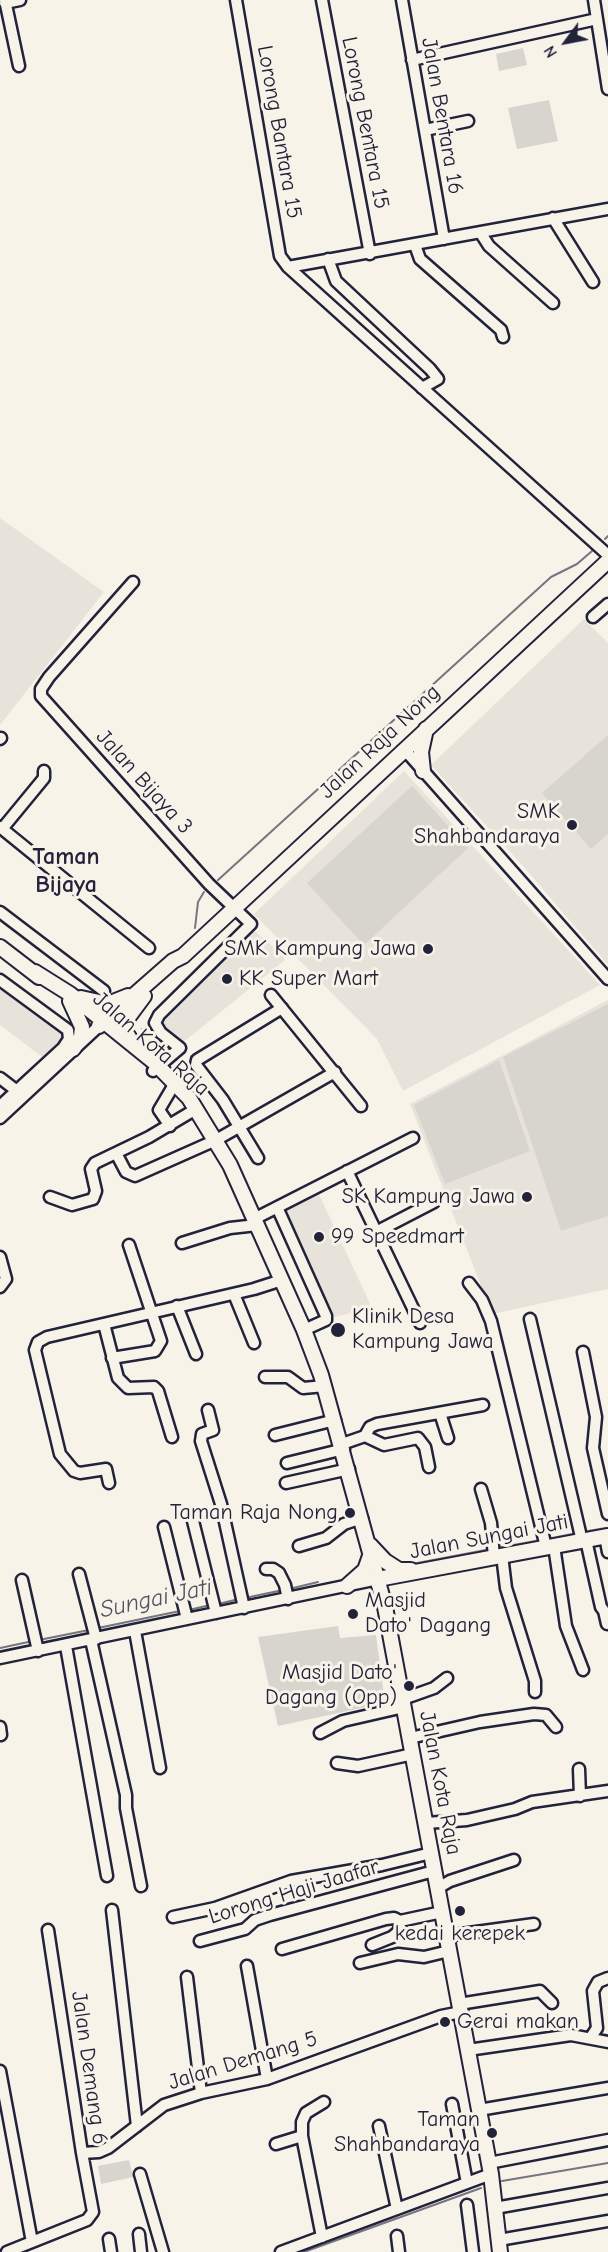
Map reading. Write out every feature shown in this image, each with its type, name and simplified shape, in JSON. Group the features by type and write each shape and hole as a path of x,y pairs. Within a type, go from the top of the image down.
{"main road":[{"name":"Jalan Raja Nong","path":"105,1026 141,994 178,966 183,956 607,562"},
{"path":"423,771 421,752 427,727"},
{"name":"Jalan Kota Raja","path":"0,947 105,1026 156,1069 172,1088 194,1107 216,1140 256,1222 304,1330 325,1386 343,1446 386,1607 490,2168 500,2246"},
{"path":"141,994 124,1023 123,1030 156,1069 194,1107"},
{"path":"70,998 108,1004 141,994"},
{"path":"70,998 82,1027 81,1037 73,1048"},
{"path":"105,1026 136,1046"},
{"name":"Jalan Sungai Jati","path":"378,1579 496,1552 583,1537 607,1536"},
{"path":"370,1548 385,1562 399,1570 421,1571"},
{"path":"347,1586 365,1570 370,1548"},
{"path":"386,1607 391,1587 421,1571"}],"street":[{"path":"19,66 5,2 20,0"},
{"name":"Lorong Bantara 15","path":"236,0 280,256 288,267"},
{"name":"Lorong Bentara 15","path":"322,0 370,254"},
{"name":"Jalan Bentara 16","path":"402,0 444,239"},
{"path":"594,0 608,88"},
{"path":"412,60 597,19"},
{"path":"425,130 468,121"},
{"path":"288,267 370,254 608,209"},
{"path":"553,218 593,282"},
{"path":"480,232 489,246 552,303"},
{"path":"415,245 420,259 501,330 503,337"},
{"path":"328,259 336,281 438,379 422,388"},
{"path":"288,267 422,388 607,562"},
{"name":"Jalan Bijaya 3","path":"133,582 49,677 41,689 43,700 233,909 251,924 159,1015 155,1023 161,1034 180,1048 156,1069"},
{"path":"593,617 608,604"},
{"path":"404,749 608,979"},
{"path":"44,771 44,778 1,828 149,948"},
{"path":"0,912 104,992"},
{"path":"0,980 68,1030 69,1035 68,1044 0,1106"},
{"path":"272,995 361,1106"},
{"path":"258,1158 223,1100 196,1065 197,1060 282,1008"},
{"path":"62,1061 73,1048 105,1026"},
{"path":"0,1118 62,1061 105,1026"},
{"path":"116,1153 126,1172 135,1176 216,1140 335,1072"},
{"path":"0,1078 17,1091"},
{"path":"170,1126 159,1110 172,1088"},
{"path":"50,1197 72,1205 93,1198 96,1191 91,1169 95,1163 170,1126 194,1107"},
{"path":"182,1243 256,1222 277,1207 413,1138"},
{"path":"347,1172 420,1323"},
{"path":"376,1232 434,1202"},
{"path":"277,1207 326,1320 304,1330"},
{"path":"112,1358 149,1352 159,1348 159,1331 129,1245"},
{"path":"0,1257 6,1279 0,1287"},
{"path":"109,1483 106,1469 80,1473 67,1466 60,1454 35,1350 38,1342 47,1337 234,1294 282,1280"},
{"path":"469,1283 482,1300 491,1321 566,1626 583,1670"},
{"path":"234,1294 254,1343"},
{"path":"177,1306 196,1354"},
{"path":"530,1319 600,1607 604,1611 607,1624"},
{"path":"104,1324 112,1358 123,1385 128,1388 154,1387 158,1391 172,1437"},
{"path":"583,1352 596,1417 593,1448 608,1514"},
{"path":"265,1377 288,1377 303,1388 325,1386"},
{"path":"288,1463 343,1446 365,1436 370,1427 377,1424 483,1405"},
{"path":"208,1410 213,1430 202,1434 201,1441 221,1504 244,1602"},
{"path":"440,1413 448,1438"},
{"path":"275,1435 335,1420"},
{"path":"365,1436 384,1445 418,1438 425,1447 429,1467"},
{"path":"286,1483 349,1469"},
{"path":"481,1490 506,1588 535,1681 535,1692"},
{"path":"299,1546 326,1538 344,1524 362,1518"},
{"path":"193,1521 214,1608"},
{"path":"165,1527 186,1614"},
{"path":"607,1536 608,1552"},
{"path":"266,1569 273,1569 279,1573 287,1592"},
{"path":"79,1574 126,1795 141,1886"},
{"path":"0,1658 36,1645 66,1646 93,1634 135,1631 186,1614 287,1592 347,1586 378,1579"},
{"path":"22,1580 36,1645"},
{"path":"135,1631 160,1768"},
{"path":"66,1646 107,1876"},
{"path":"320,1733 344,1721 403,1703 434,1688 447,1678"},
{"path":"410,1738 480,1722 534,1714 546,1715 556,1727"},
{"path":"337,1763 358,1766 413,1754"},
{"path":"579,1769 580,1796"},
{"path":"426,1823 467,1820 515,1809 532,1802 608,1791"},
{"path":"173,1917 215,1908 291,1881 382,1865 431,1853"},
{"path":"438,1888 450,1881 514,1860"},
{"name":"Lorong Haji Jaafar","path":"200,1941 245,1929 255,1920 270,1915 435,1871"},
{"path":"112,1910 137,2126"},
{"path":"282,1949 386,1919 397,1918 400,1921 442,1912"},
{"path":"372,1945 392,1937 399,1931 400,1921"},
{"path":"447,1936 534,1924"},
{"name":"Jalan Demang 6","path":"32,2241 87,2220 93,2212 48,1930"},
{"path":"360,1962 398,1954 424,1957 449,1951"},
{"path":"247,1966 267,2079"},
{"path":"187,1977 201,2093"},
{"path":"591,2037 597,2028 593,1991 598,1982 608,1978"},
{"name":"Jalan Demang 5","path":"82,2153 99,2152 108,2148 164,2105 201,2093 267,2079 460,2008 540,1991 552,2003"},
{"path":"468,2050 571,2035 608,2042"},
{"path":"0,2071 32,2241 7,2252"},
{"path":"479,2110 608,2088"},
{"path":"322,2237 302,2136 302,2122 306,2113 324,2102"},
{"path":"452,2104 467,2183"},
{"path":"379,2126 396,2209"},
{"path":"276,2144 302,2136"},
{"path":"283,2252 467,2183 490,2168 608,2140"},
{"path":"140,2174 163,2252"},
{"path":"495,2208 608,2188"},
{"path":"467,2205 473,2252"},
{"path":"500,2246 608,2221"},
{"path":"139,2234 141,2252"},
{"path":"397,2236 399,2252"},
{"path":"109,2239 111,2252"}],"shaded area":[{"path":"523,48 527,65 499,71 496,54"},
{"path":"549,100 558,141 517,149 508,108"},
{"path":"0,518 104,592 0,725"},
{"path":"584,619 608,643 608,965 523,866 431,765"},
{"path":"608,735 608,834 591,849 542,793"},
{"name":"SMK Kampung Jawa","path":"404,771 600,985 403,1091 377,1039 254,914"},
{"path":"412,786 468,848 364,945 307,883"},
{"path":"251,928 283,955 285,960 181,1044 163,1031 161,1017"},
{"path":"0,983 65,1032 66,1039 46,1060 0,1025"},
{"name":"SK Kampung Jawa","path":"608,1000 608,1289 492,1314 410,1104"},
{"path":"608,1004 608,1216 561,1231 503,1057"},
{"path":"499,1060 530,1151 445,1184 414,1105"},
{"path":"317,1190 372,1308 330,1318 281,1209"},
{"path":"338,1626 340,1638 376,1635 385,1703 278,1726 258,1637"},
{"path":"129,2160 133,2177 101,2184 98,2166"}],"waterway":[{"path":"605,539 608,536"},
{"path":"218,880 551,577 577,564 592,551"},
{"path":"195,928 198,902 204,892"},
{"path":"142,1029 165,1047"},
{"name":"Sungai Jati","path":"582,1532 606,1528"},
{"name":"Sungai Jati","path":"547,1539 577,1533"},
{"name":"Sungai Jati","path":"497,1548 541,1540"},
{"name":"Sungai Jati","path":"412,1564 491,1549"},
{"name":"Sungai Jati","path":"289,1589 318,1582"},
{"name":"Sungai Jati","path":"245,1598 283,1590"},
{"name":"Sungai Jati","path":"218,1604 239,1599"},
{"name":"Sungai Jati","path":"189,1610 210,1605"},
{"name":"Sungai Jati","path":"98,1628 180,1611"},
{"name":"Sungai Jati","path":"39,1640 89,1630"},
{"name":"Sungai Jati","path":"0,1648 33,1641"},
{"path":"502,2181 608,2163"},
{"path":"304,2252 481,2188"}],"place":[{"name":"SMK Shahbandaraya","path":"572,825"},
{"name":"SMK Kampung Jawa","path":"428,949"},
{"name":"KK Super Mart","path":"227,979"},
{"name":"SK Kampung Jawa","path":"527,1197"},
{"name":"99 Speedmart","path":"319,1237"},
{"name":"Klinik Desa Kampung Jawa","path":"338,1330"},
{"name":"Taman Raja Nong","path":"350,1513"},
{"name":"Masjid Dato' Dagang","path":"353,1614"},
{"name":"Masjid Dato' Dagang (Opp)","path":"409,1686"},
{"name":"kedai kerepek","path":"460,1911"},
{"name":"Gerai makan","path":"445,2022"},
{"name":"Taman Shahbandaraya","path":"492,2133"}],"district":[{"name":"Taman Bijaya","path":"66,871"}]}
